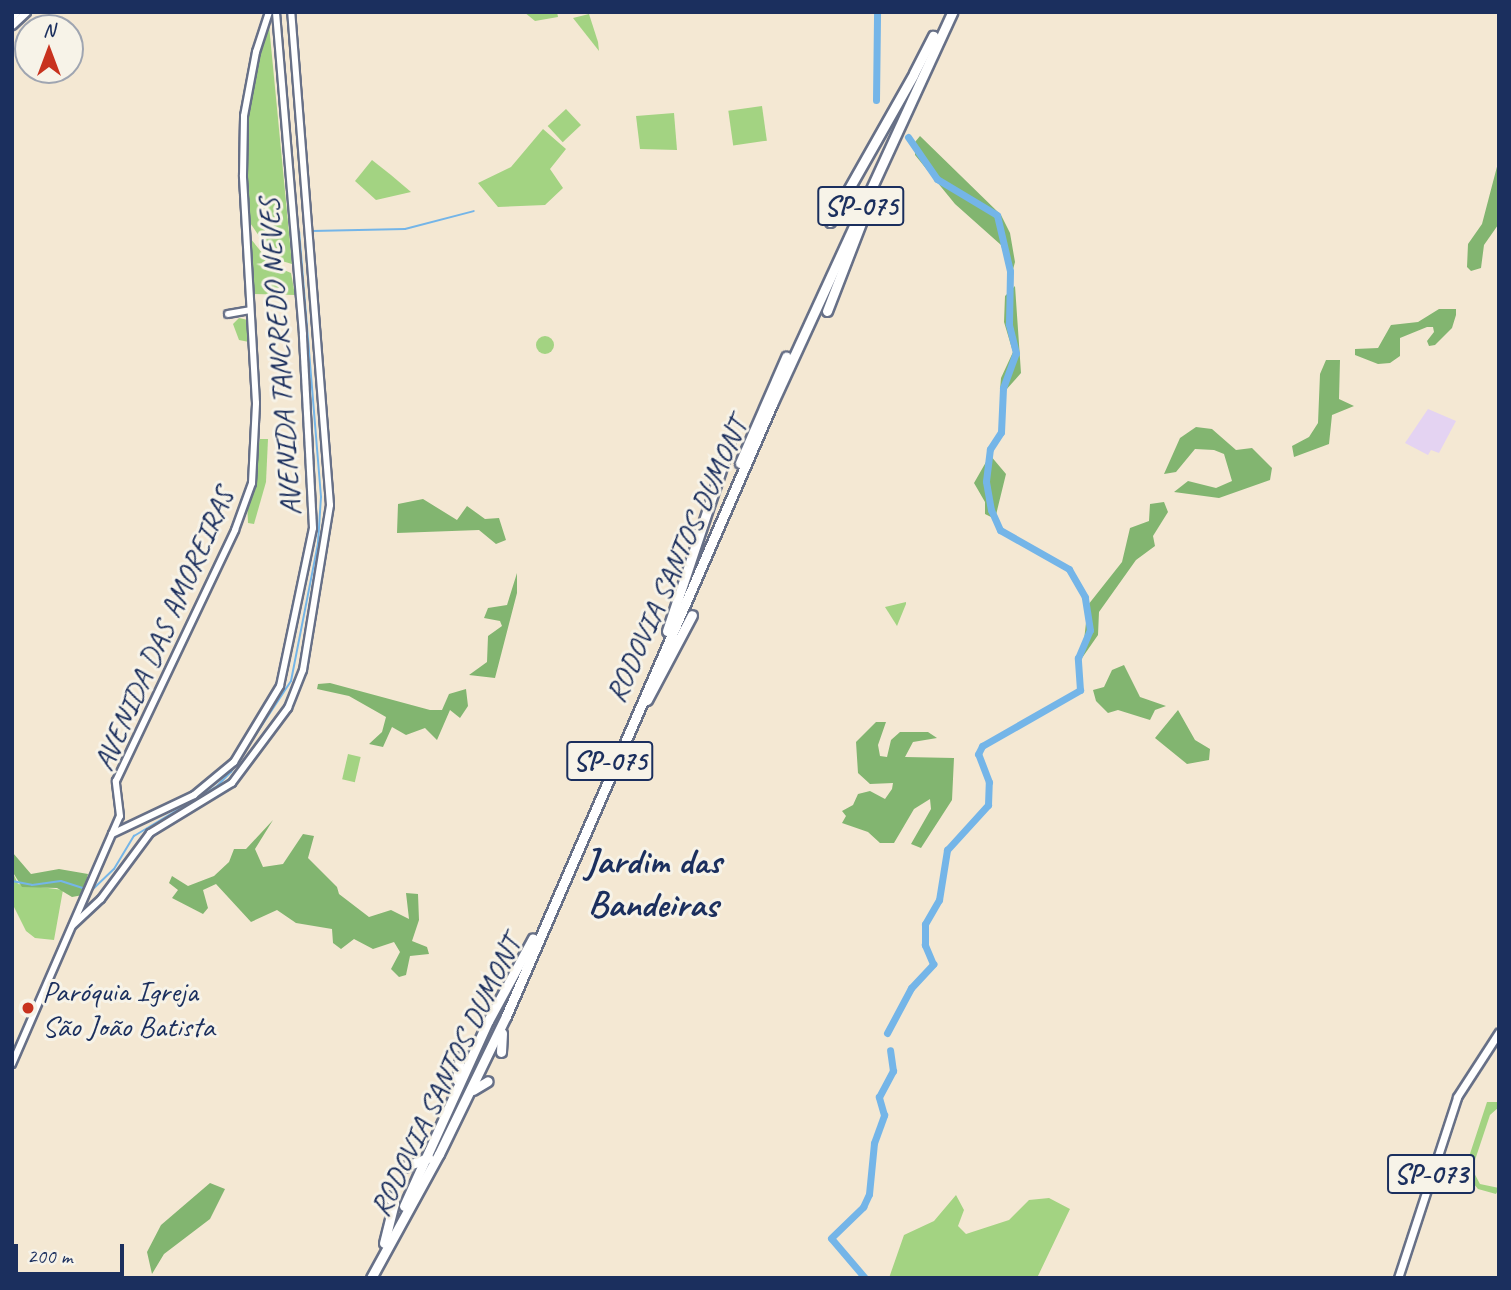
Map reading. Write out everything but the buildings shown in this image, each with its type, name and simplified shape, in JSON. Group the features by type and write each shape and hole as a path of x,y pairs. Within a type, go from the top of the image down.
{"highway":[{"name":"RODOVIA SANTOS DUMONT","path":"770,401 913,75 945,12"},
{"name":"RODOVIA SANTOS DUMONT","path":"365,1278 428,1158 455,1093 532,942 758,427 893,132 952,12"},
{"path":"830,222 913,75"},
{"path":"827,311 893,132"},
{"name":"RODOVIA SANTOS DUMONT","path":"371,1278 470,1095 506,1016 758,427"},
{"path":"667,631 730,443"},
{"path":"628,731 692,615"},
{"path":"501,1052 506,1016"},
{"path":"455,1093 460,1057"},
{"path":"470,1095 488,1081"},
{"path":"404,1167 428,1158"},
{"path":"384,1243 394,1203 388,1196"}],"main road":[{"path":"12,25 26,12"},
{"name":"AVENIDA DAS AMOREIRAS","path":"12,1064 120,816 116,781 235,530 252,483 256,436 244,116 265,25 273,12"},
{"name":"AVENIDA TANCREDO NEVES","path":"112,834 219,778 276,697 313,528 303,334 273,12"},
{"path":"71,926 101,899 150,833 232,783 299,686 330,514 290,12"},
{"path":"229,318 250,313"},
{"path":"116,826 124,829"},
{"name":"SP-073","path":"1398,1278 1453,1109 1469,1073 1499,1032"}],"shaded area":[{"path":"1428,409 1456,421 1439,453 1431,450 1428,455 1405,443"}],"green space":[{"path":"524,12 557,12 558,17 535,21"},
{"path":"589,14 598,42 599,51 573,18"},
{"path":"269,25 292,264 275,259 248,220 246,114 257,52"},
{"path":"762,106 767,141 733,145 728,111"},
{"path":"566,109 581,125 563,142 548,126"},
{"path":"674,113 677,150 640,149 636,116"},
{"path":"543,129 566,149 550,169 563,188 545,205 498,207 478,183 511,167"},
{"path":"920,136 1001,215 1010,233 1015,262 1011,277 1001,245 955,204 915,155 915,142"},
{"path":"1499,159 1498,225 1484,245 1481,268 1471,271 1467,267 1468,244 1482,224"},
{"path":"372,160 411,192 376,200 355,181"},
{"path":"250,238 272,265 291,273 295,295 252,294"},
{"path":"1015,286 1021,373 1005,391 1000,390 1001,378 1013,352 1004,322 1005,296"},
{"path":"1439,309 1456,309 1456,315 1452,328 1435,345 1429,346 1427,341 1434,332 1433,327 1427,327 1400,338 1400,356 1390,363 1378,364 1355,355 1355,349 1378,348 1391,325 1418,322"},
{"path":"239,318 248,320 249,342 239,340 233,324"},
{"path":"545,336 551,339 554,345 551,351 545,354 539,351 536,345 539,339"},
{"path":"1326,360 1340,360 1339,399 1354,406 1332,415 1329,444 1294,457 1292,446 1309,437 1318,423 1320,374"},
{"path":"1196,427 1212,429 1236,450 1252,448 1272,468 1270,480 1219,498 1174,492 1188,481 1216,488 1232,481 1224,454 1214,450 1195,449 1176,472 1164,474 1180,438"},
{"path":"260,439 268,439 266,482 254,524 248,523 247,501"},
{"path":"990,455 1006,474 995,519 985,514 985,502 974,483"},
{"path":"423,499 457,520 467,506 485,519 499,518 506,540 496,544 479,530 397,533 398,504"},
{"path":"1164,502 1168,512 1153,536 1155,546 1136,560 1099,612 1098,635 1082,658 1088,605 1122,562 1130,528 1149,521 1150,504"},
{"path":"517,573 517,593 495,678 469,675 487,662 488,636 502,626 500,621 484,618 488,608 507,605"},
{"path":"906,604 897,626 885,607"},
{"path":"1124,665 1140,697 1166,706 1155,710 1150,720 1118,710 1108,713 1096,701 1093,690 1104,687 1112,670"},
{"path":"330,683 430,710 442,710 449,694 466,689 468,706 460,718 450,710 437,740 425,728 406,735 392,727 383,747 369,744 382,732 386,717 349,696 317,689 318,684"},
{"path":"1178,710 1195,740 1210,749 1209,760 1187,764 1155,738"},
{"path":"876,722 886,722 878,745 880,756 887,757 891,740 900,732 928,732 937,738 913,742 905,757 954,758 952,800 921,848 911,844 931,809 930,799 914,809 894,843 880,843 868,832 842,823 846,816 842,811 853,805 858,794 870,791 885,799 892,789 893,783 870,784 858,773 856,742"},
{"path":"348,754 361,757 355,782 342,779"},
{"path":"273,820 255,849 263,867 283,864 303,834 314,836 308,858 337,887 339,894 369,917 391,910 409,919 406,893 418,894 419,920 412,941 427,947 429,954 410,956 406,975 399,977 391,969 400,952 394,942 373,949 354,939 341,949 333,943 332,929 296,923 277,910 251,922 216,884 203,890 208,908 203,914 172,898 178,890 169,883 172,876 188,886 214,876 229,862 234,849 246,849"},
{"path":"13,853 31,874 59,869 88,874 83,895 72,897 57,888 22,887 12,871"},
{"path":"12,871 18,884 63,890 54,940 35,938 26,931 12,903"},
{"path":"1487,1102 1499,1102 1499,1107 1490,1115 1472,1169 1480,1184 1499,1188 1496,1194 1478,1189 1464,1172"},
{"path":"210,1183 225,1189 210,1219 164,1254 152,1274 147,1252 161,1225"},
{"path":"956,1195 964,1210 958,1226 966,1234 1009,1220 1029,1200 1049,1198 1070,1209 1037,1278 889,1278 904,1235 934,1221"}],"waterway":[{"path":"876,100 877,12"},
{"path":"887,1033 911,988 933,964 925,945 925,924 939,900 947,850 988,805 989,782 978,754 982,746 1080,690 1078,658 1090,630 1085,597 1069,569 1000,530 991,510 986,481 990,449 1001,432 1003,388 1016,353 1009,324 1010,271 997,215 937,179 908,137"},
{"path":"312,231 405,229 474,211"},
{"path":"92,890 114,869 134,836 216,787 231,772 291,681 318,543 321,497 299,232"},
{"path":"12,881 32,885 61,881 86,889"},
{"path":"865,1278 831,1238 863,1207 869,1194 874,1143 884,1115 879,1097 893,1071 890,1050"}],"place":[{"name":"Paróquia Igreja São João Batista","path":"28,1008"}],"district":[{"name":"Jardim das Bandeiras","path":"653,884"}]}
